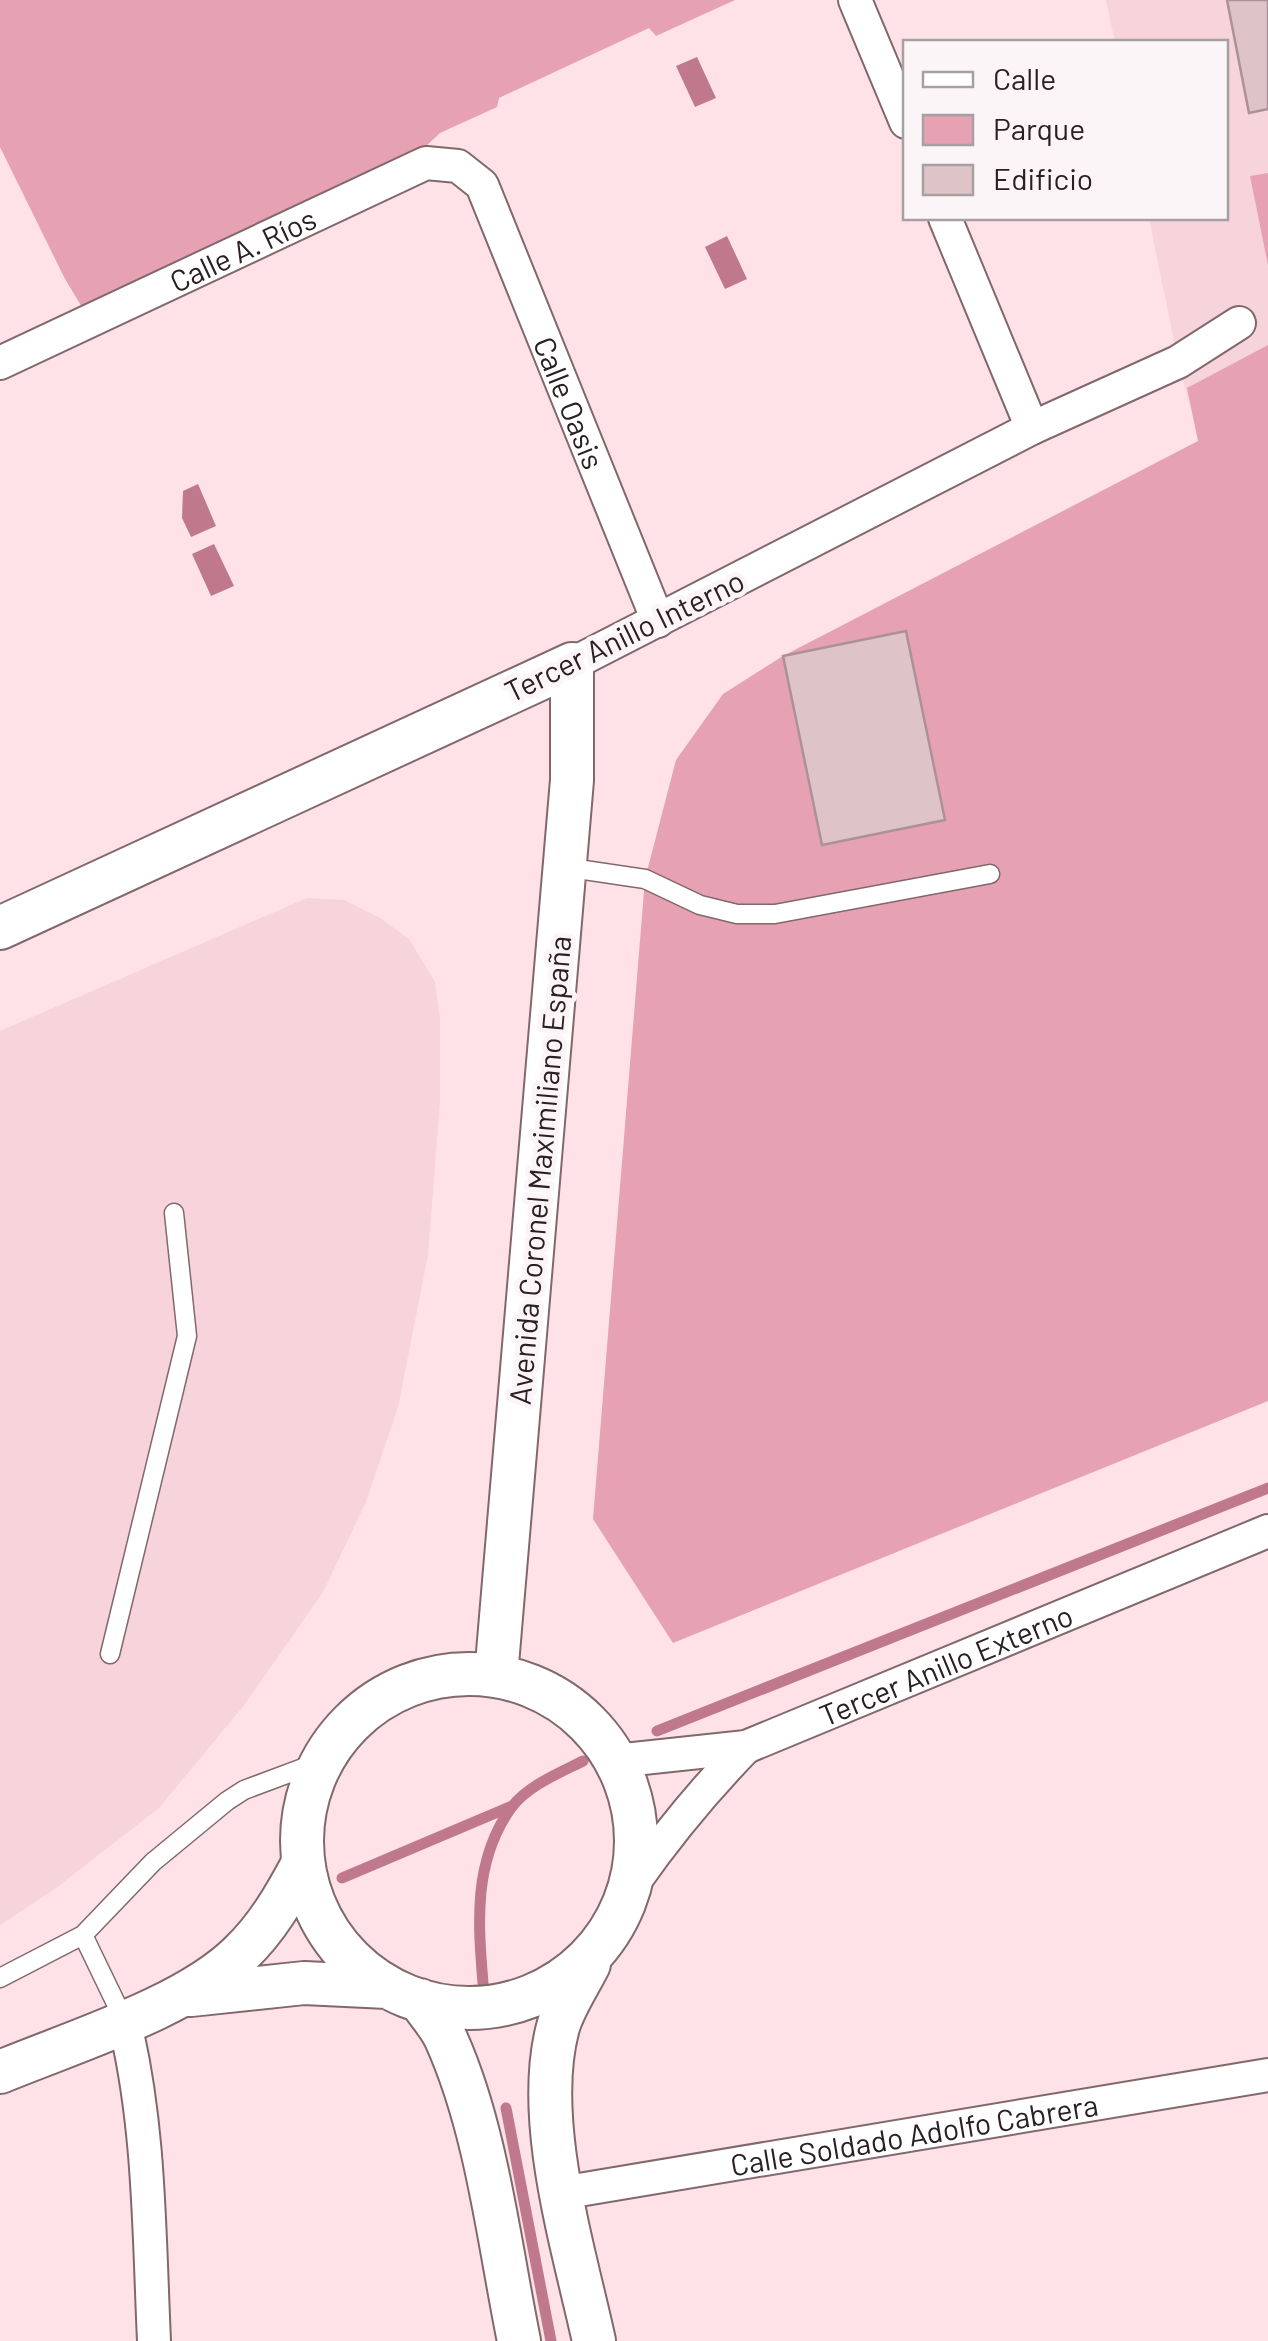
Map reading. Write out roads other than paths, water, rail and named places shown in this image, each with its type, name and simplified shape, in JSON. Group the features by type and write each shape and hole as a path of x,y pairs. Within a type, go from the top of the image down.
{"street":[{"path":"855,0 903,115"},
{"name":"Calle A. Ríos","path":"0,363 426,164 458,166 482,185"},
{"name":"Calle Oasis","path":"482,185 658,621"},
{"path":"946,220 1032,428"},
{"name":"Tercer Anillo Interno","path":"0,928 572,664 1032,428 1178,362 1239,323"},
{"name":"Avenida Coronel Maximiliano España","path":"496,1676 572,780 572,664"},
{"name":"Tercer Anillo Externo","path":"615,1761 746,1748 1268,1531"},
{"path":"519,2341 480,2145 444,2036 403,1993 348,1954 319,1912 302,1865 302,1813 318,1762 350,1721 394,1690 444,1675 496,1676 532,1687 566,1705 594,1730 615,1761 629,1796 637,1841 632,1885"},
{"path":"594,2341 561,2192 548,2086 558,2024 590,1964 616,1927 632,1885 704,1790 746,1748"},
{"path":"0,2072 180,1996 240,1955 264,1928 302,1865"},
{"path":"180,1996 290,1983 403,1993 464,2008 509,2004 552,1988 590,1964"},
{"path":"124,2020 138,2077 144,2129 154,2341"},
{"name":"Calle Soldado Adolfo Cabrera","path":"561,2192 1268,2076"}],"lane":[{"path":"564,867 645,879 700,905 737,914 775,914 990,874"},
{"path":"110,1654 188,1336 174,1212"},
{"path":"0,1978 83,1935 153,1862 227,1801 244,1790 318,1762"},
{"path":"83,1935 124,2020"}],"waterway":[{"path":"657,1731 1268,1488"},
{"path":"483,1983 481,1893 490,1849 499,1828 526,1793 583,1761"},
{"path":"342,1878 512,1806"},
{"path":"506,2108 551,2341"}]}
